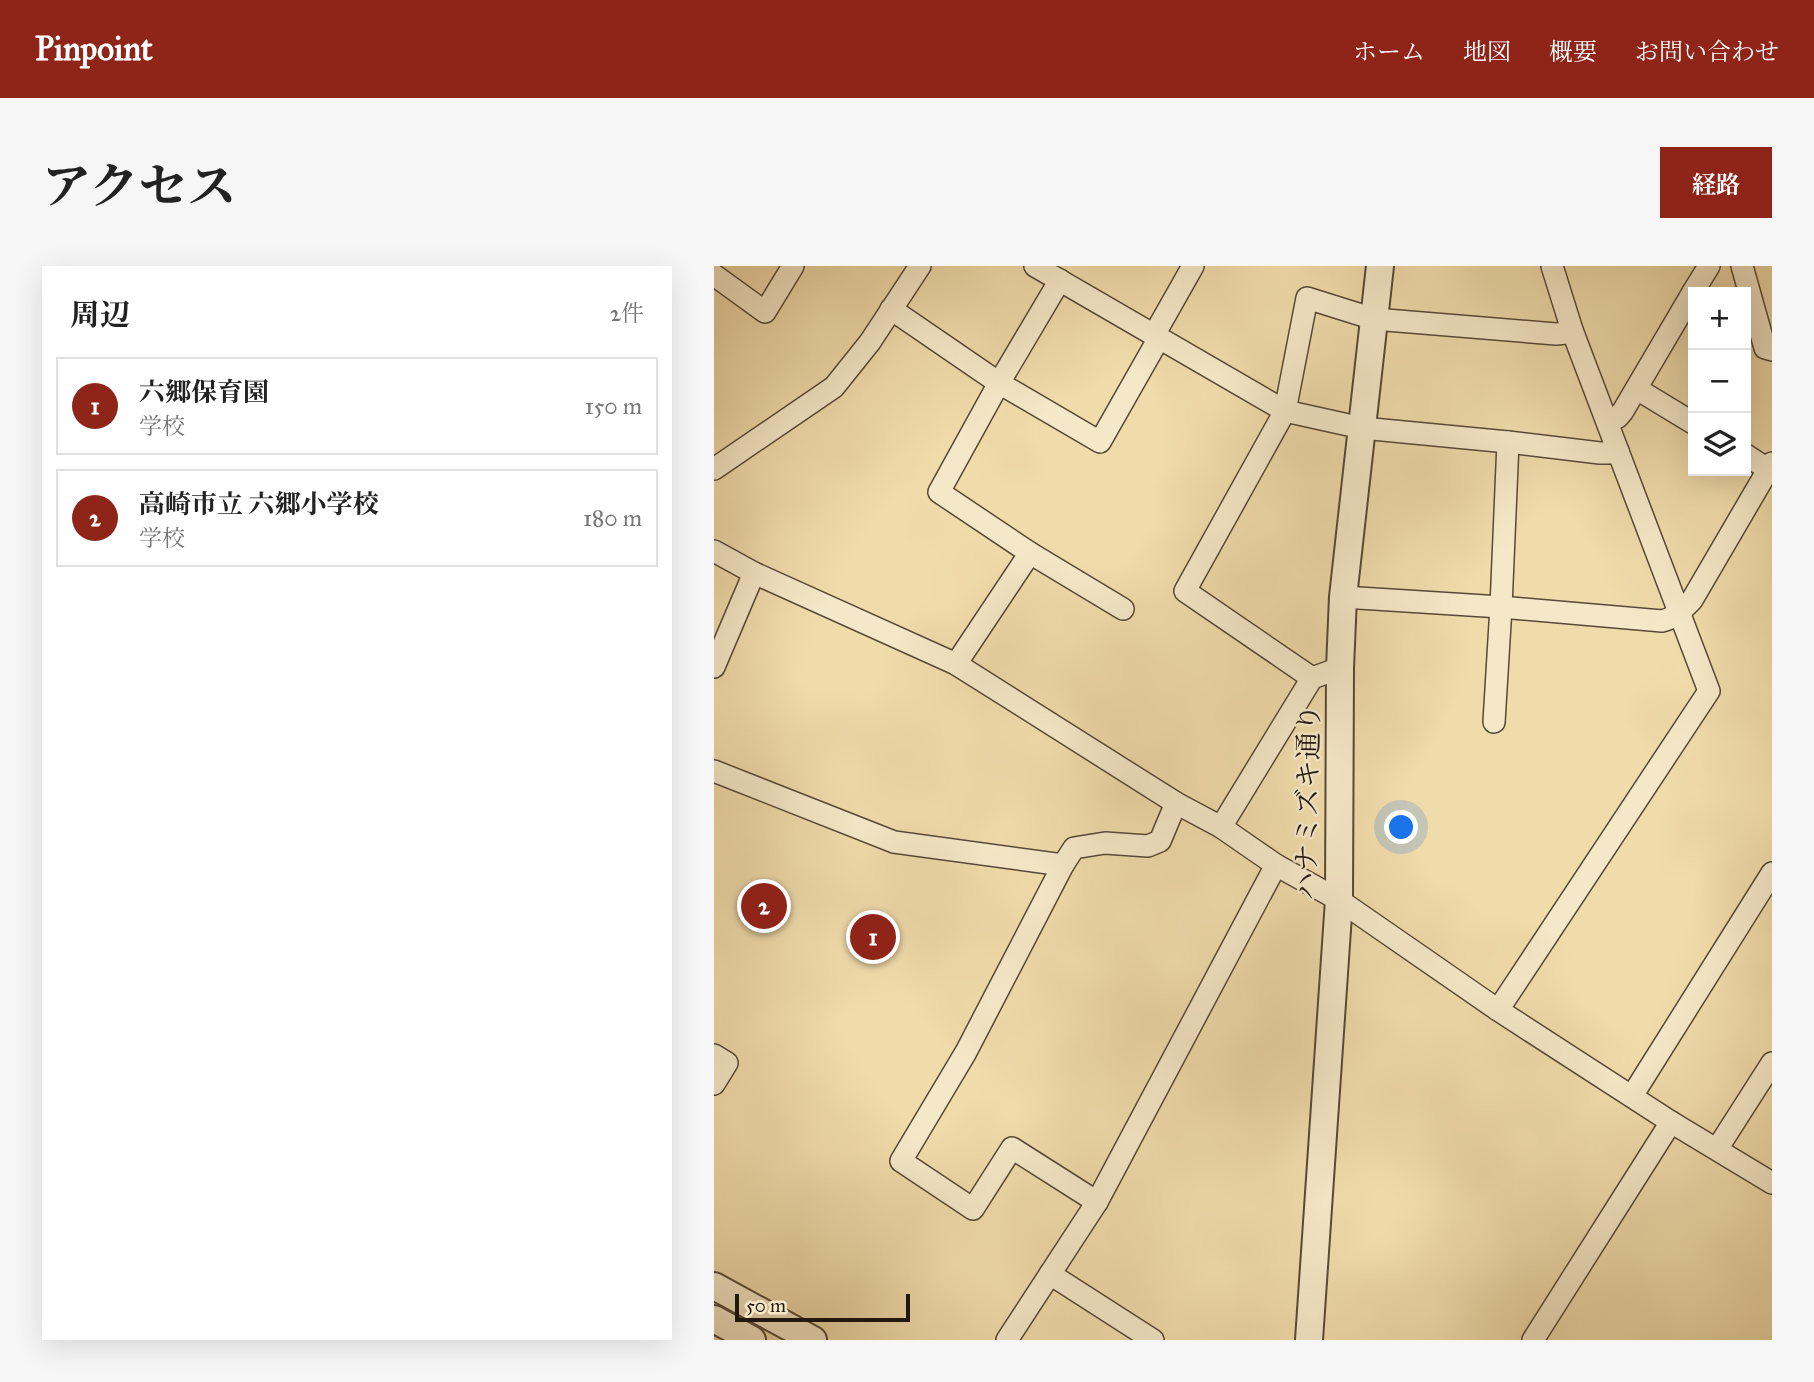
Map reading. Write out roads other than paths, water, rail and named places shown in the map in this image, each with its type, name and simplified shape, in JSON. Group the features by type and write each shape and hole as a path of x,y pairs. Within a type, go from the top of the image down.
{"street":[{"path":"714,275 765,312 793,266"},
{"path":"714,468 834,387 870,342 920,266"},
{"path":"1035,266 1285,411 1362,428 1600,453 1618,451"},
{"path":"891,309 999,383 1100,442 1193,266"},
{"name":"ハナミズキ通り","path":"1309,1340 1339,900 1343,597 1380,266"},
{"path":"1498,1010 1709,691 1572,330 1552,266"},
{"path":"1696,287 1709,266"},
{"path":"1742,266 1765,348 1772,350"},
{"path":"1060,280 939,492 1030,554 1123,609"},
{"path":"1312,678 1185,591 1285,411 1307,298 1374,319 1556,334 1572,330"},
{"path":"1608,422 1623,411 1688,301"},
{"path":"1637,389 1688,420"},
{"path":"1494,722 1508,442"},
{"path":"1343,597 1662,621 1671,619 1692,600 1771,468 1751,458"},
{"path":"714,551 754,573 956,664 1176,803 1221,827 1276,864 1339,900 1498,1010 1772,1184"},
{"path":"956,664 1030,554"},
{"path":"714,667 754,573"},
{"path":"1221,827 1312,678 1340,668"},
{"path":"714,771 894,842 1063,865"},
{"path":"1097,1202 1012,1148 973,1209 901,1161 966,1052 1073,848 1105,843 1148,846 1160,841 1176,803"},
{"path":"1007,1340 1097,1202 1276,864"},
{"path":"1632,1096 1772,873"},
{"path":"714,1055 727,1062 714,1084"},
{"path":"1717,1149 1772,1063"},
{"path":"1533,1340 1671,1122"},
{"path":"1050,1274 1153,1340"},
{"path":"714,1286 814,1340"},
{"path":"714,1319 752,1340"}],"place":[{"name":"高崎市立 六郷小学校","path":"764,906"},
{"name":"六郷保育園","path":"873,937"}]}
